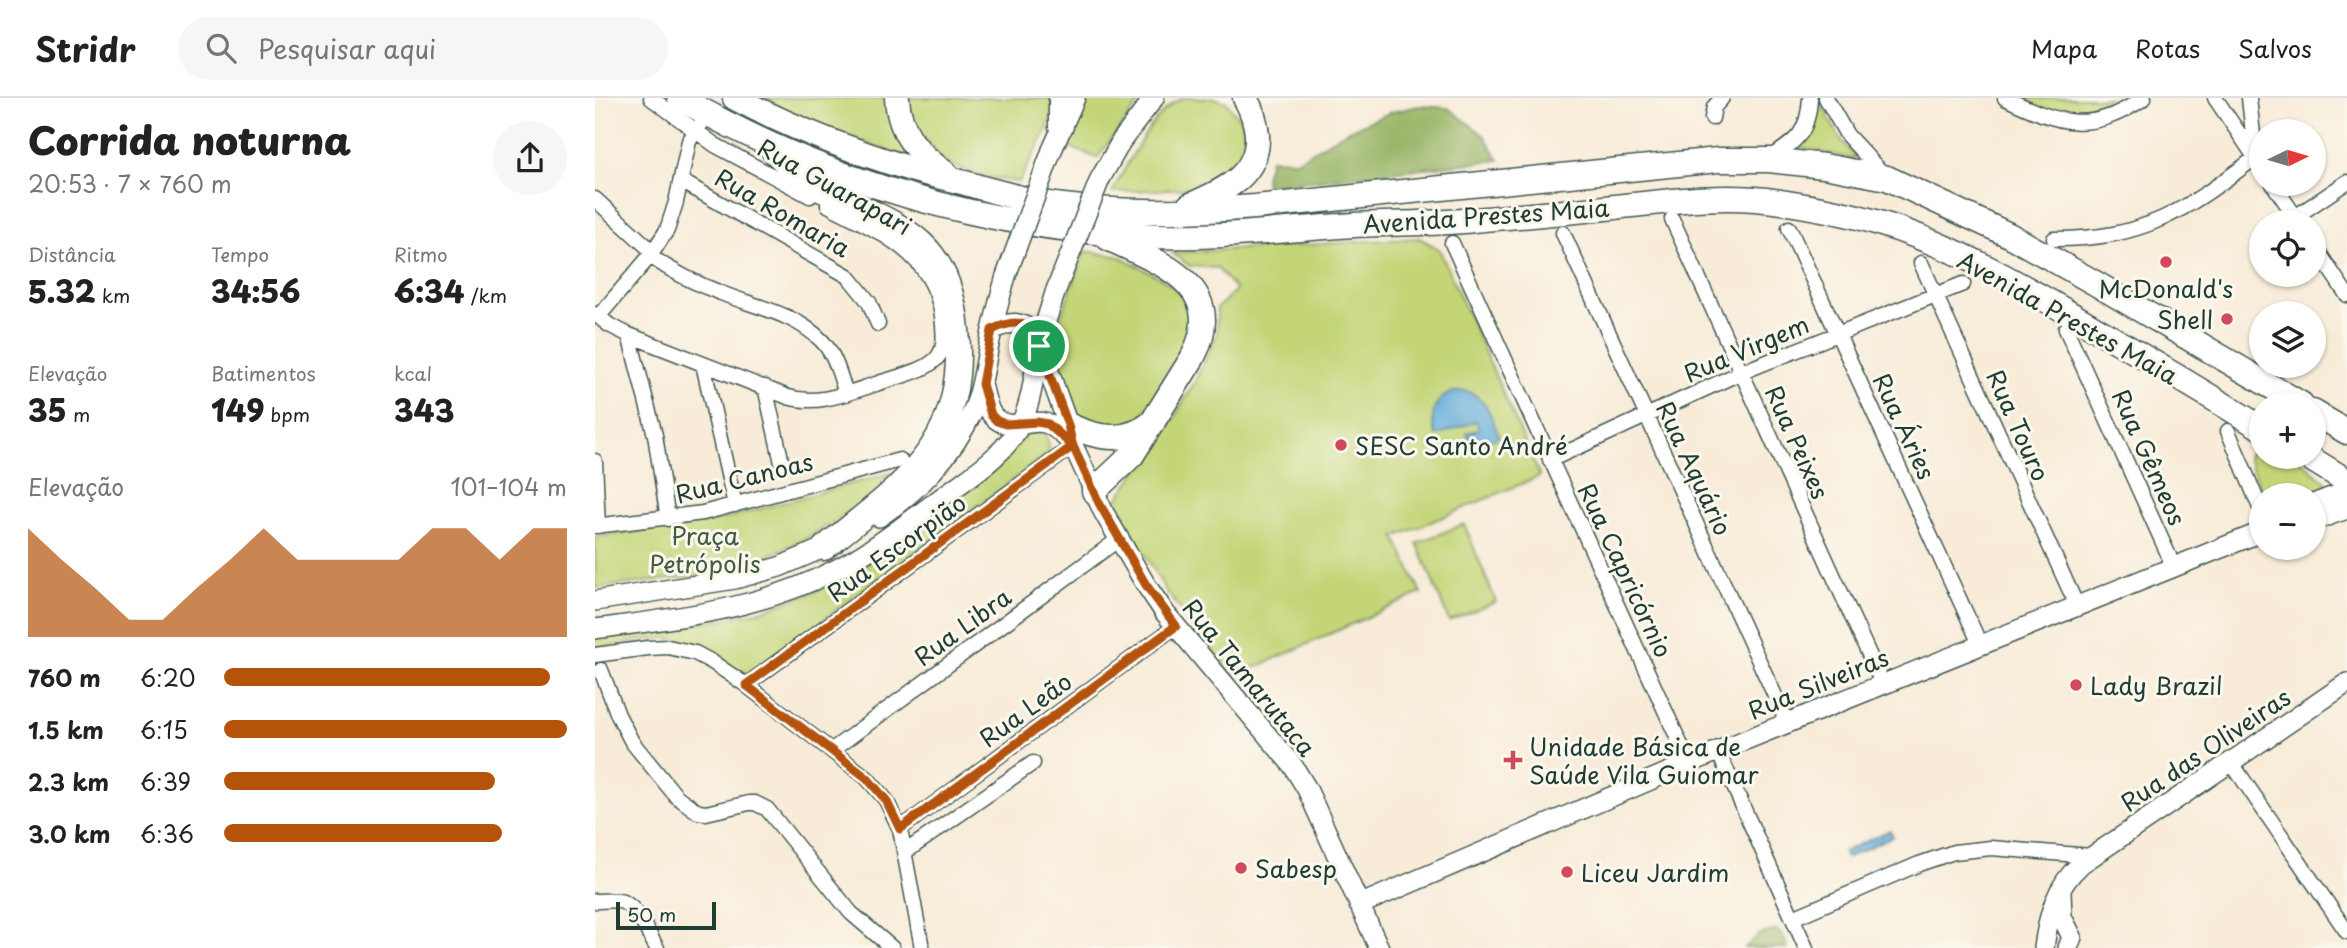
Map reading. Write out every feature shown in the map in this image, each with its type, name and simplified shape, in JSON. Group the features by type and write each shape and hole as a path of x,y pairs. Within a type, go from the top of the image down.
{"highway":[{"name":"Avenida Prestes Maia","path":"680,98 702,122 915,198 1008,221 1098,233 1160,236 1231,234 1345,225 1443,223 1700,198 1749,198 1834,211 1883,224 1994,271 2055,304 2249,421"},
{"name":"Avenida Prestes Maia","path":"735,98 775,118 910,169 998,194 1064,206 1113,211 1177,212 1255,207 1689,161 1769,160 1824,166 1887,178 2009,235 2281,392"},
{"path":"897,98 901,123 914,147 954,180"},
{"path":"1056,140 1061,98"},
{"path":"1177,212 1219,193 1247,171 1257,144 1254,116 1245,98"},
{"path":"767,143 805,181 889,221 921,243 931,253 944,275 954,305 958,338 956,380 948,418 937,441 926,458 899,487 824,548"},
{"path":"1094,491 1126,462 1153,421 1200,344 1204,321 1202,307 1193,290 1177,274 1098,233"},
{"path":"2326,420 2347,432"},
{"path":"1071,438 1091,435 1116,438 1142,431 1153,421"},
{"path":"2326,468 2347,481"}],"street":[{"name":"Rua Guarapari","path":"597,315 629,335 795,399 810,401 846,394 927,366 943,349 943,321 929,277 917,260 893,239 736,156 702,122 651,98"},
{"path":"595,601 735,579 779,567 850,536 885,513 922,482 940,462 972,412 982,384 1006,276 1056,140 1075,98"},
{"path":"595,629 732,609 806,584 874,547 1006,446 1021,424 1032,389 1039,346 1056,290 1100,179 1112,156 1154,98"},
{"path":"1712,118 1714,107 1722,98"},
{"path":"1769,160 1804,130 1810,98"},
{"path":"1825,98 1847,135 1887,178"},
{"path":"2005,98 2043,116 2067,122 2094,121 2121,112 2144,98"},
{"path":"2216,98 2232,98"},
{"path":"2216,98 2249,148"},
{"path":"2249,98 2252,119"},
{"path":"597,315 651,254 667,230 689,141 702,122"},
{"path":"2054,239 2117,235 2144,227 2186,206 2249,168"},
{"name":"Rua Romaria","path":"681,181 848,276 869,302 878,324"},
{"path":"2310,210 2347,182"},
{"path":"595,199 651,254 686,279 804,326 828,349 838,367 846,394"},
{"name":"Rua Peixes","path":"1672,219 1882,683"},
{"name":"Rua Áries","path":"1789,228 1980,644"},
{"name":"Rua Aquário","path":"1563,233 1787,722"},
{"name":"Rua Capricórnio","path":"1452,243 1689,763"},
{"name":"Rua Touro","path":"1921,263 2077,606"},
{"path":"2326,264 2347,295"},
{"name":"Rua Virgem","path":"1551,460 1741,372 1963,284"},
{"path":"992,330 1011,323 1023,324 1036,335 1039,346"},
{"name":"Rua Gêmeos","path":"2066,329 2174,567"},
{"path":"629,335 655,435 668,519"},
{"name":"Rua Tamarutaca","path":"1039,346 1071,438 1118,538 1157,601 1176,626 1293,766 1307,789 1379,948"},
{"path":"703,364 735,505"},
{"path":"982,384 991,415 997,421 1006,424 1048,424 1071,438"},
{"path":"765,387 782,463"},
{"path":"2228,431 2250,483"},
{"name":"Rua Escorpião","path":"746,685 1071,438"},
{"name":"Rua Canoas","path":"597,526 668,519 735,505 900,460"},
{"path":"595,461 597,526"},
{"path":"2326,499 2347,491"},
{"path":"2326,516 2347,509"},
{"name":"Rua Silveiras","path":"1359,905 1787,722 2249,537"},
{"name":"Rua Libra","path":"832,750 1118,538"},
{"name":"Rua Leão","path":"900,829 1176,626"},
{"path":"892,948 851,913 767,809 749,803 706,813 698,812 675,796 625,732 601,670 601,654 648,648 681,649 712,662 832,750 876,786 900,829 922,948"},
{"path":"595,685 601,670"},
{"name":"Rua das Oliveiras","path":"2061,887 2073,871 2091,856 2347,683"},
{"path":"1719,751 1806,948"},
{"path":"2231,762 2347,932"},
{"path":"905,852 1033,763"},
{"path":"1793,918 1919,864 1954,852 1991,848 2091,856"},
{"path":"2061,887 2060,908 2071,940"},
{"path":"2046,942 2051,908 2061,887"},
{"path":"595,901 619,901 628,905 636,913 657,948"},
{"path":"2046,942 2055,924 2071,940"}],"green space":[{"path":"760,98 889,98 921,162 837,133"},
{"path":"907,98 1054,98 1054,102 1049,126 1019,182 984,177 946,163 914,128"},
{"path":"1088,98 1143,98 1097,158 1067,146"},
{"path":"1185,98 1214,98 1226,102 1243,123 1246,149 1234,173 1193,188 1112,192 1152,124 1174,103"},
{"path":"1815,98 1818,98 1840,138 1855,157 1853,159 1798,147 1812,124"},
{"path":"2017,98 2134,98 2098,113 2069,116 2048,112"},
{"path":"1419,106 1448,108 1484,135 1499,160 1266,186 1265,177 1270,159 1298,160 1347,131 1392,112"},
{"name":"SESC Santo André","path":"1419,238 1439,249 1540,476 1395,537 1421,593 1234,677 1166,591 1115,502 1172,422 1217,335 1217,308 1236,290 1217,268 1190,266 1172,253"},
{"path":"1085,251 1121,257 1159,277 1184,298 1190,312 1190,330 1185,347 1144,414 1124,428 1100,428 1080,419 1064,394 1055,363 1052,341"},
{"path":"1039,431 1048,440 1049,453 753,672 725,666 677,640 649,639 595,649 595,637 758,612 815,591 863,566 902,541 1004,460 1027,432"},
{"name":"Praça Petrópolis","path":"906,469 877,495 807,538 774,553 714,574 595,588 595,537 712,522"},
{"path":"2252,469 2311,469 2327,483 2326,486 2326,483 2258,483"},
{"path":"1464,524 1496,602 1449,621 1417,543"},
{"path":"1777,930 1785,939 1787,948 1745,948 1760,934"}],"water":[{"path":"1466,391 1484,404 1499,437 1472,448 1467,433 1479,429 1476,421 1436,436 1433,418 1442,398 1448,394"},
{"path":"1890,830 1893,836 1846,858 1843,852"}],"place":[{"name":"McDonald's","path":"2166,262"},
{"name":"Shell","path":"2227,319"},
{"name":"SESC Santo André","path":"1341,445"},
{"name":"Lady Brazil","path":"2076,685"},
{"name":"Unidade Básica de Saúde Vila Guiomar","path":"1513,760"},
{"name":"Sabesp","path":"1241,868"},
{"name":"Liceu Jardim","path":"1567,872"}],"route":[{"path":"1039,346 1036,335 1023,324 1011,323 992,330 982,384 989,411 997,421 1006,424 1044,422 1054,427 1073,446 746,685 876,786 897,819 900,829 1176,626 1146,585 1099,503 1073,446 1039,346"}]}
